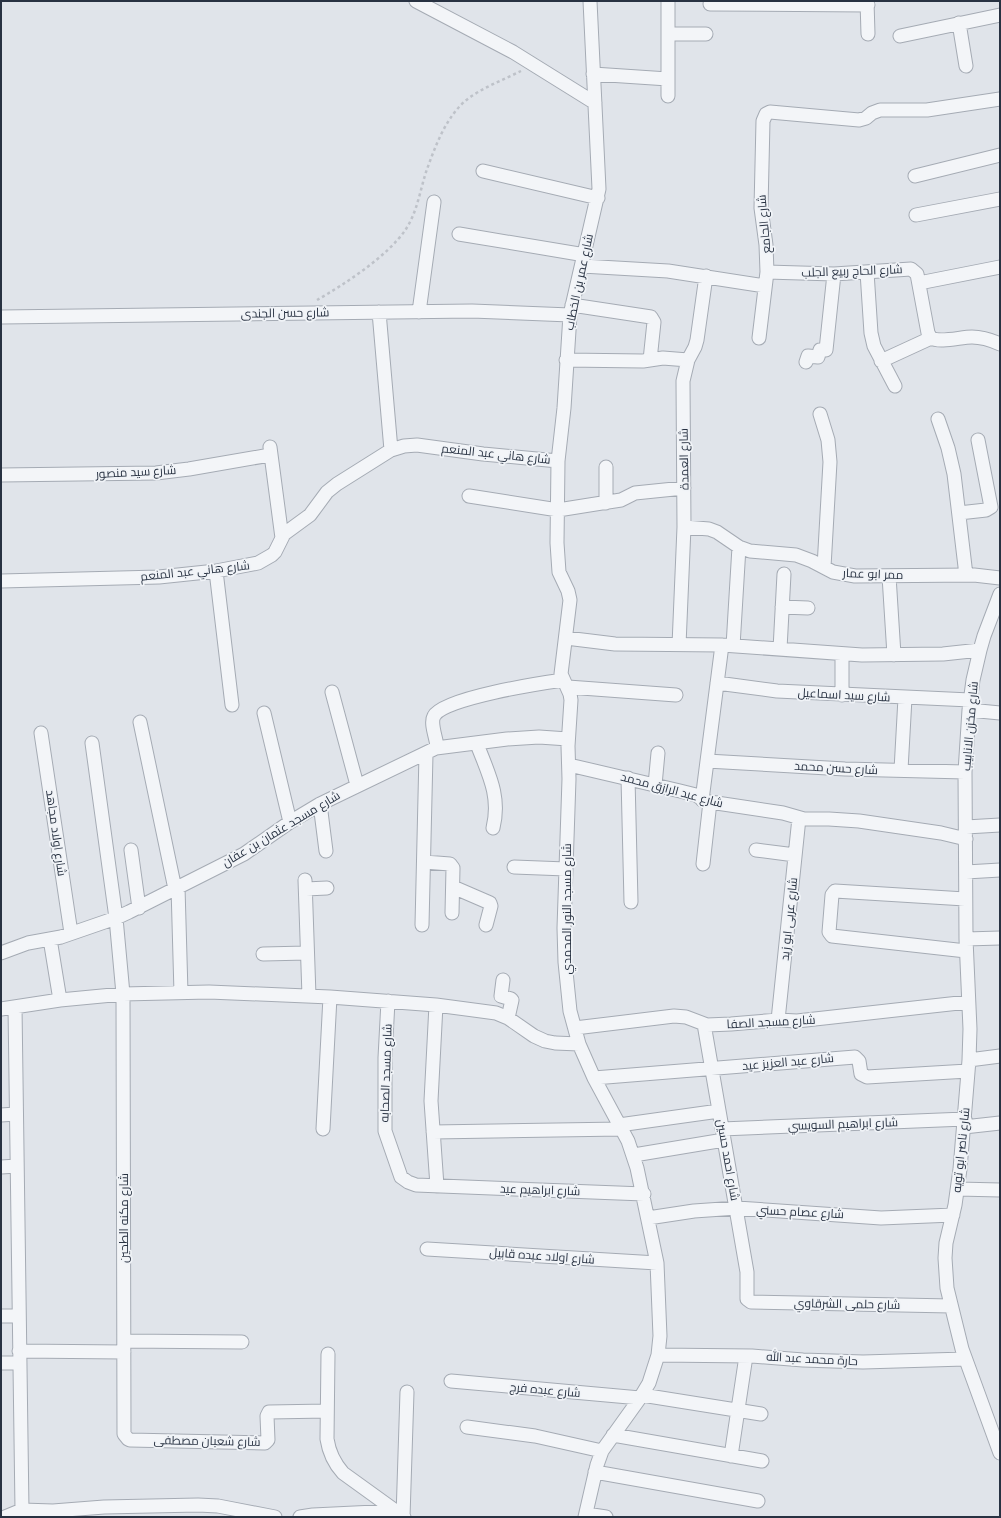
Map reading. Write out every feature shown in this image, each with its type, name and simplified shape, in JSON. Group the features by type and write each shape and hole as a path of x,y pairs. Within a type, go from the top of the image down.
{"street":[{"path":"416,1 513,52 595,103"},
{"name":"شارع عمر بن الخطاب","path":"558,510 558,461 564,408 566,360 571,310 598,198 599,169 590,1"},
{"path":"668,1 668,96"},
{"path":"710,4 868,3 868,34"},
{"path":"900,36 1000,15"},
{"path":"959,23 966,66"},
{"path":"668,34 706,34"},
{"path":"593,74 668,79"},
{"name":"شارع الجامع","path":"760,338 767,272 766,245 761,208 764,118 766,114 770,112 859,120 866,118 872,113 880,110 927,110 1000,100"},
{"path":"915,176 1000,155"},
{"path":"483,172 598,198"},
{"path":"916,215 1000,199"},
{"path":"418,312 434,202"},
{"path":"459,234 584,260 706,276 765,286"},
{"path":"919,283 1000,267"},
{"name":"شارع الحاج ربيع الجلب","path":"767,272 834,274 910,269 917,274 928,333 931,338"},
{"path":"867,272 871,333 874,346 895,386"},
{"path":"806,362 808,356 818,357 820,350 826,350 834,274"},
{"name":"شارع العمدة","path":"679,645 684,527 682,392 688,360 695,347 706,276"},
{"name":"شارع حسن الجندى","path":"1,316 571,310 651,317 654,322 650,360"},
{"path":"379,312 391,450"},
{"path":"881,361 931,338 938,340 972,337 982,338 1000,344"},
{"path":"566,360 650,360 663,358 688,360"},
{"path":"820,414 828,440 830,462 824,567"},
{"path":"938,419 951,461 966,575"},
{"path":"959,513 986,510 991,507 978,440"},
{"name":"شارع هاني عبد المنعم","path":"1,581 159,577 216,571 258,564 272,556 287,530 310,515 327,492 336,484 391,450 404,446 417,445 483,454 558,461"},
{"name":"شارع سيد منصور","path":"1,475 156,473 189,469 270,451 282,538"},
{"path":"606,466 606,503"},
{"path":"469,496 558,510 622,500 635,493 684,488"},
{"name":"شارع مسجد النور المحمدي","path":"558,510 557,542 559,572 568,591 570,600 562,674 571,700 568,739 569,765 565,962 570,1011 579,1044 594,1078 634,1155 644,1194 657,1263 660,1336 658,1355 654,1369 641,1397 602,1451 595,1472 585,1515"},
{"name":"ممر ابو عمار","path":"684,527 709,529 717,532 739,547 750,551 796,555 838,573 855,576 986,575 1000,578"},
{"path":"703,864 707,761 717,683 728,646 739,547"},
{"path":"216,571 232,705"},
{"path":"780,649 784,574"},
{"path":"889,576 894,655"},
{"name":"شارع مخزن الانابيب","path":"966,833 965,772 969,705 980,650 1000,594"},
{"path":"782,606 808,608"},
{"path":"566,638 615,644 728,646 862,655 943,654 980,650"},
{"path":"842,654 842,695"},
{"name":"شارع سيد اسماعيل","path":"717,683 777,691 905,698 969,705 1000,713"},
{"path":"422,925 424,862 431,751 437,746 433,719 436,713 447,706 519,687 565,684 676,695"},
{"path":"332,692 357,786"},
{"path":"901,770 905,698"},
{"path":"264,714 290,822"},
{"path":"140,722 177,888 181,993"},
{"name":"شارع اولاد مجاهد","path":"41,733 71,933"},
{"name":"شارع مسجد عثمان بن عفان","path":"1,952 28,943 71,933 116,918 139,908 244,854 290,822 320,804 431,751 507,739 539,737 568,739"},
{"name":"شارع مكنه الطحين","path":"92,743 116,918 123,994 124,1434 130,1440"},
{"path":"477,744 495,793 496,809 493,828"},
{"path":"655,785 658,753"},
{"name":"شارع حسن محمد","path":"707,761 845,769 965,772"},
{"name":"شارع عبد الرازق محمد","path":"569,765 696,795 706,801 783,813 799,818 866,822 941,833 966,833 1000,825"},
{"path":"628,778 631,902"},
{"path":"320,804 326,851"},
{"name":"شارع عربى ابو زيد","path":"778,1020 799,818"},
{"name":"شارع ناصر ابو تويه","path":"966,833 965,899 970,1029 969,1065 958,1189 946,1242 945,1258 947,1288 965,1359 999,1445"},
{"path":"131,850 139,908"},
{"path":"756,850 795,855"},
{"path":"424,862 450,864 454,868 452,914"},
{"path":"514,867 566,869"},
{"path":"966,872 1000,870"},
{"path":"308,996 306,884 327,888"},
{"path":"453,887 490,903 491,906 486,925"},
{"path":"965,899 835,891 832,895 829,929 830,934 832,936 966,945 1000,938"},
{"path":"50,939 60,1000"},
{"path":"263,954 307,953"},
{"path":"503,980 501,996 512,1000 508,1018"},
{"path":"1,1009 60,1000 123,994 209,992 330,997 436,1005 496,1013 508,1018 534,1036 545,1041 579,1044"},
{"path":"323,1129 330,997"},
{"name":"شارع مسجد الصحابه","path":"388,1001 385,1058 385,1131 401,1177 416,1185 437,1186"},
{"name":"شارع مسجد الصفا","path":"575,1028 674,1016 686,1017 704,1024 731,1024 778,1020 797,1022 968,1002"},
{"path":"436,1005 431,1101 437,1186"},
{"path":"15,1007 22,1510"},
{"name":"شارع احمد حسين","path":"704,1024 747,1272 746,1296"},
{"path":"969,1065 1000,1056"},
{"name":"شارع عبد العزيز عيد","path":"594,1078 854,1057 859,1061 861,1074 867,1077 969,1065"},
{"path":"433,1132 620,1127 719,1111"},
{"path":"1,1115 16,1114"},
{"name":"شارع ابراهيم السويسي","path":"634,1155 723,1135 964,1123 1000,1123"},
{"path":"1,1167 17,1166"},
{"name":"شارع ابراهيم عيد","path":"437,1186 644,1194"},
{"path":"958,1189 1000,1190"},
{"name":"شارع عصام حسني","path":"648,1218 694,1211 737,1208 880,1218 953,1215"},
{"name":"شارع اولاد عبده قابيل","path":"427,1249 657,1263"},
{"name":"شارع حلمى الشرقاوي","path":"746,1296 751,1302 951,1306"},
{"path":"1,1316 19,1316"},
{"path":"1,1363 20,1357 124,1347 242,1342"},
{"path":"328,1354 328,1449 337,1466 343,1473 401,1515"},
{"name":"حارة محمد عبد الله","path":"658,1355 746,1356 863,1362 965,1359"},
{"path":"731,1456 746,1356"},
{"name":"شارع عبده فرج","path":"451,1381 641,1397 761,1414"},
{"path":"401,1515 407,1392"},
{"name":"شارع شعبان مصطفى","path":"130,1440 265,1444 268,1440 267,1416 269,1412 327,1411"},
{"path":"467,1427 535,1436 602,1451"},
{"path":"613,1435 762,1461"},
{"path":"595,1472 758,1502"},
{"path":"5,1517 22,1510 53,1511 104,1507 198,1505 218,1506 275,1517"},
{"path":"300,1517 313,1515 401,1515"},
{"path":"585,1515 606,1517"}],"path":[{"path":"312,303 336,289 390,249 400,239 414,214 426,172 444,130 453,114 466,101 481,91 533,64"}]}
